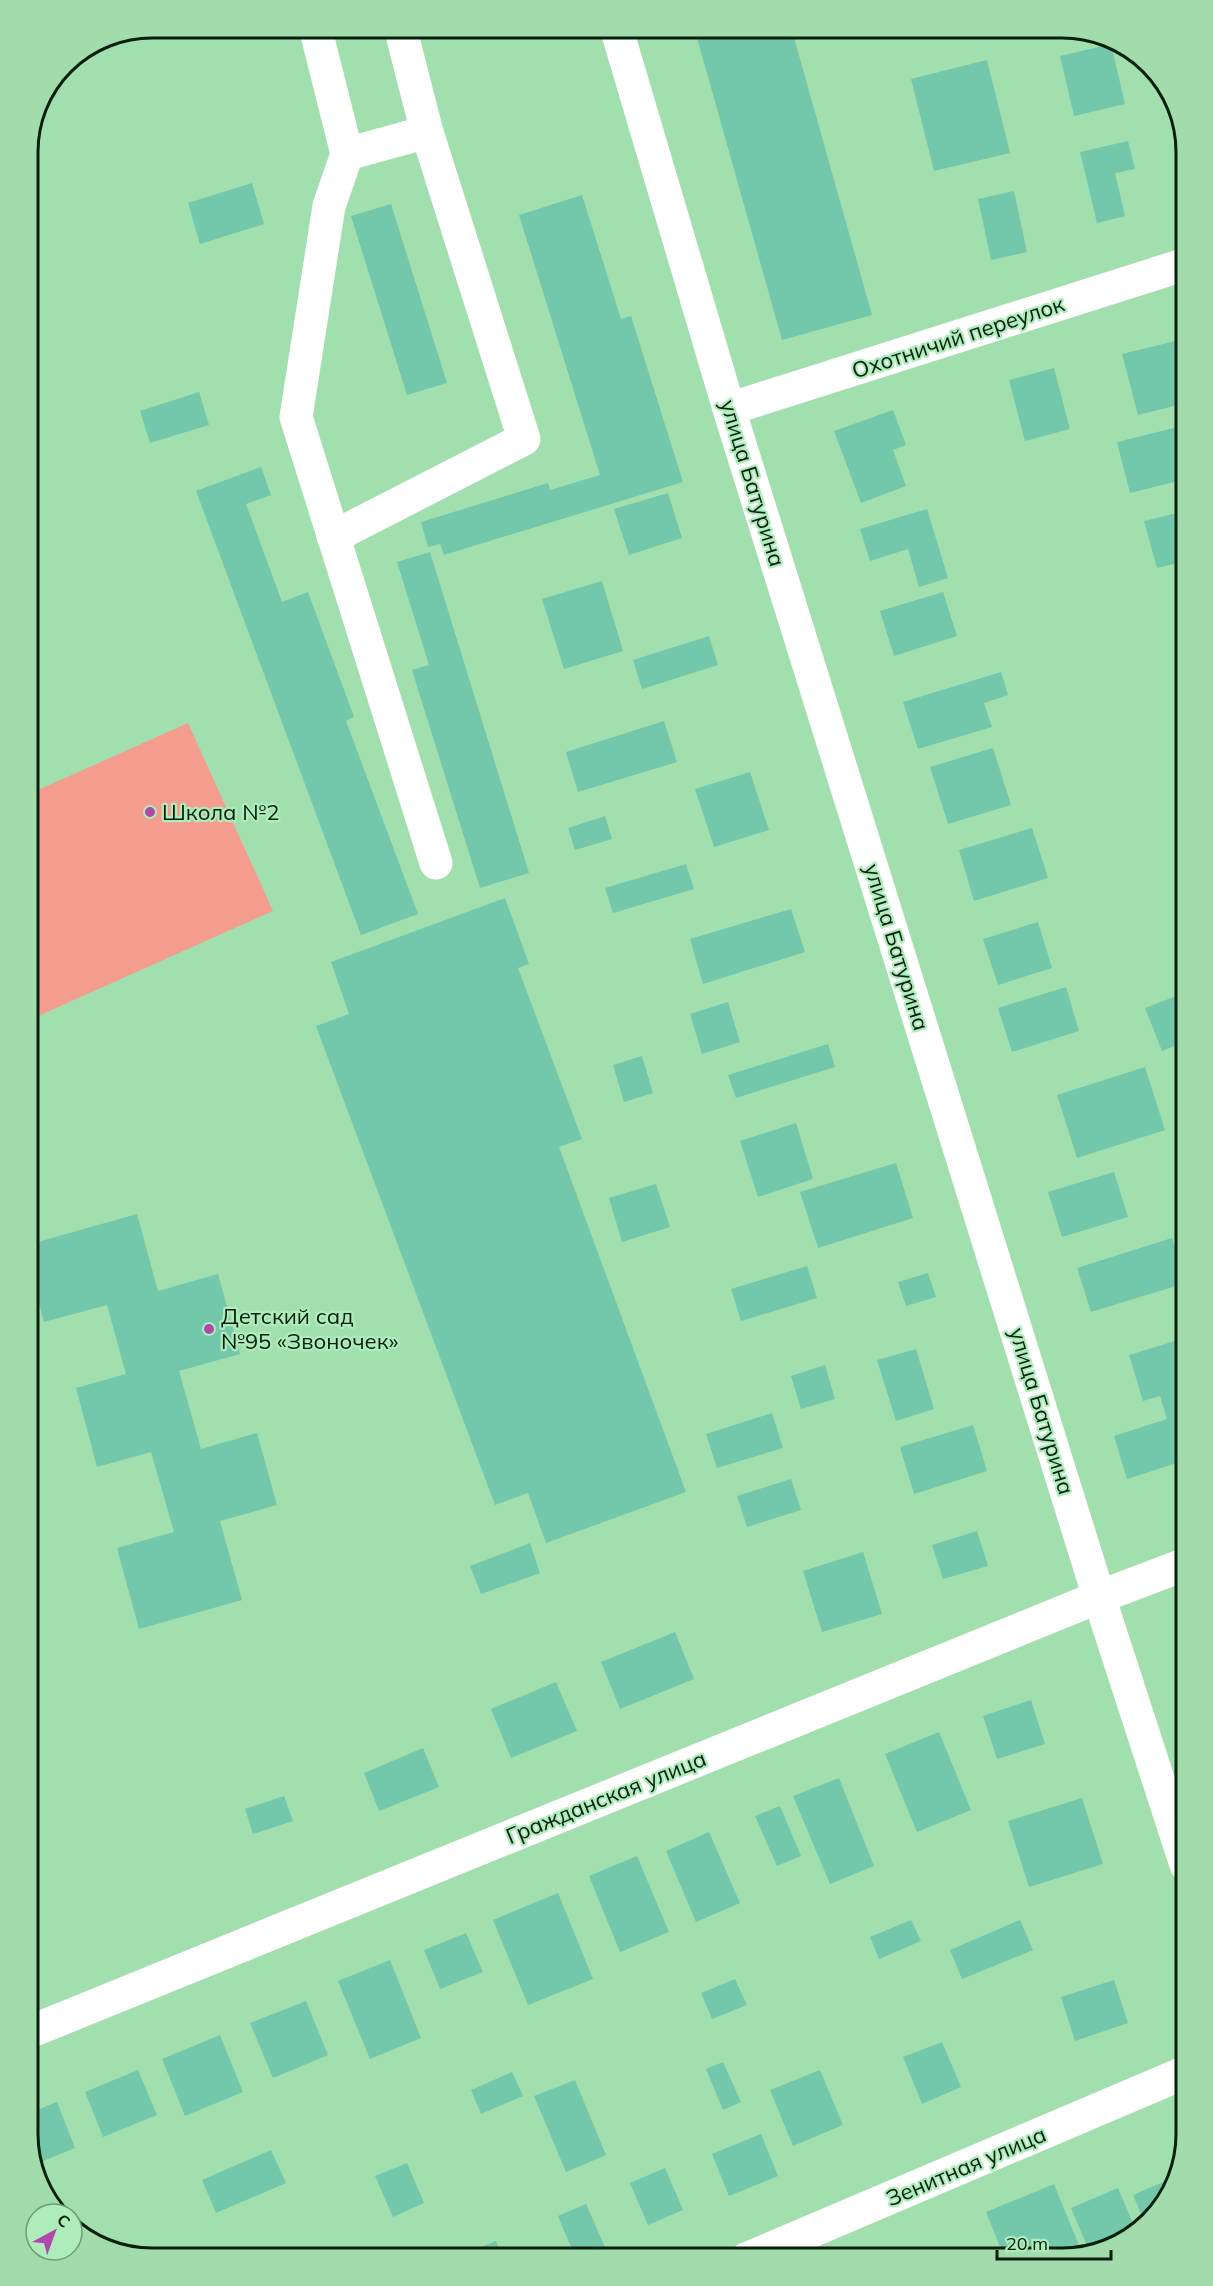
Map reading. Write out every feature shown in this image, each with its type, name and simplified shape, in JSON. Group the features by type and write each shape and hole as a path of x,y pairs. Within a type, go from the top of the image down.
{"street":[{"path":"318,38 347,154 329,206 296,417 436,862"},
{"path":"333,537 524,439 427,132 403,38"},
{"name":"улица Батурина","path":"618,38 729,409 1176,1834"},
{"path":"347,154 427,132"},
{"name":"Охотничий переулок","path":"729,409 1176,267"},
{"name":"Гражданская улица","path":"38,2029 1176,1567"},
{"name":"Зенитная улица","path":"772,2248 1176,2076"}],"shaded area":[{"path":"188,723 273,911 38,1016 38,790"}],"building":[{"path":"697,38 794,38 872,315 782,340"},
{"path":"1104,46 1112,50 1125,104 1074,116 1060,56"},
{"path":"987,60 1010,153 934,171 911,79"},
{"path":"1128,141 1135,169 1115,173 1125,216 1097,223 1080,152"},
{"path":"252,183 264,224 200,244 188,203"},
{"path":"1014,191 1027,252 991,260 978,199"},
{"path":"582,195 621,319 631,316 683,482 444,555 440,544 428,547 421,522 548,483 550,490 600,475 519,215"},
{"path":"391,204 447,383 407,395 351,216"},
{"path":"1176,341 1176,406 1138,415 1122,354"},
{"path":"1054,368 1070,429 1025,441 1009,380"},
{"path":"199,392 209,425 150,443 140,411"},
{"path":"893,410 906,445 893,450 906,486 861,503 834,431"},
{"path":"1176,427 1176,482 1130,493 1117,442"},
{"path":"261,467 271,495 246,504 282,602 308,592 354,717 346,721 418,914 361,935 196,491"},
{"path":"668,493 682,538 629,555 614,509"},
{"path":"927,509 948,578 919,587 908,549 870,561 860,529"},
{"path":"1176,513 1176,563 1157,568 1144,521"},
{"path":"430,552 529,873 480,888 412,670 429,665 397,562"},
{"path":"602,581 623,651 564,669 542,599"},
{"path":"943,592 957,636 894,656 880,611"},
{"path":"709,636 718,665 642,689 633,660"},
{"path":"1001,672 1008,695 984,703 992,727 918,749 903,702"},
{"path":"664,721 677,762 578,792 566,752"},
{"path":"993,748 1011,805 948,824 930,767"},
{"path":"750,772 769,830 714,847 695,789"},
{"path":"605,816 612,839 575,850 568,828"},
{"path":"1032,828 1048,878 974,901 959,850"},
{"path":"686,864 694,889 613,913 605,888"},
{"path":"505,898 529,964 518,968 582,1139 559,1147 686,1492 546,1543 528,1493 495,1505 316,1026 349,1014 331,962"},
{"path":"791,909 805,952 703,984 690,939"},
{"path":"1038,922 1052,968 998,985 983,939"},
{"path":"1066,987 1079,1031 1012,1052 998,1008"},
{"path":"1176,996 1176,1045 1162,1051 1145,1008"},
{"path":"728,1002 740,1042 702,1054 690,1014"},
{"path":"828,1044 835,1067 736,1098 728,1075"},
{"path":"642,1056 653,1093 624,1102 613,1065"},
{"path":"1145,1067 1165,1130 1077,1158 1057,1095"},
{"path":"796,1123 813,1179 758,1197 740,1141"},
{"path":"896,1163 913,1218 818,1248 800,1192"},
{"path":"1114,1172 1128,1217 1062,1237 1048,1192"},
{"path":"656,1184 670,1227 622,1242 609,1198"},
{"path":"137,1214 158,1291 218,1274 240,1354 179,1371 201,1449 257,1433 277,1505 220,1521 242,1600 139,1629 117,1548 174,1532 151,1452 97,1467 76,1388 126,1374 107,1305 44,1322 38,1300 38,1242"},
{"path":"1172,1238 1176,1251 1176,1286 1091,1312 1077,1268"},
{"path":"807,1266 817,1298 741,1321 731,1289"},
{"path":"928,1273 936,1297 906,1306 898,1282"},
{"path":"1175,1341 1176,1463 1127,1479 1114,1436 1167,1419 1160,1396 1143,1401 1129,1355"},
{"path":"916,1349 934,1409 896,1421 877,1360"},
{"path":"825,1365 835,1399 801,1409 791,1376"},
{"path":"772,1413 783,1448 717,1468 706,1434"},
{"path":"973,1425 987,1471 914,1494 900,1447"},
{"path":"791,1479 801,1510 747,1527 737,1496"},
{"path":"977,1531 988,1566 943,1579 932,1545"},
{"path":"530,1543 540,1573 481,1594 470,1566"},
{"path":"863,1552 882,1614 822,1632 803,1571"},
{"path":"675,1632 694,1679 620,1709 601,1662"},
{"path":"556,1682 577,1731 511,1758 491,1709"},
{"path":"1031,1700 1045,1744 997,1759 983,1716"},
{"path":"939,1732 971,1810 917,1832 885,1754"},
{"path":"423,1748 439,1787 379,1811 364,1773"},
{"path":"839,1778 874,1866 830,1884 793,1796"},
{"path":"284,1796 293,1821 253,1834 245,1809"},
{"path":"1082,1798 1103,1864 1029,1887 1008,1821"},
{"path":"780,1806 801,1856 777,1866 755,1816"},
{"path":"709,1832 740,1903 696,1922 666,1851"},
{"path":"637,1856 669,1932 620,1952 589,1876"},
{"path":"558,1893 593,1979 528,2005 493,1920"},
{"path":"911,1920 921,1941 879,1959 870,1937"},
{"path":"1020,1920 1033,1950 962,1979 950,1950"},
{"path":"466,1933 483,1972 440,1989 424,1950"},
{"path":"390,1960 421,2038 370,2059 338,1981"},
{"path":"735,1979 747,2005 712,2019 701,1993"},
{"path":"1114,1980 1128,2023 1075,2041 1061,1997"},
{"path":"306,2001 328,2055 273,2078 250,2023"},
{"path":"220,2035 243,2092 185,2116 162,2059"},
{"path":"942,2042 961,2087 922,2104 903,2057"},
{"path":"723,2062 741,2102 723,2110 706,2069"},
{"path":"138,2070 157,2115 103,2137 85,2092"},
{"path":"820,2070 843,2125 793,2146 770,2090"},
{"path":"512,2072 523,2096 481,2114 471,2090"},
{"path":"575,2080 606,2155 566,2172 534,2096"},
{"path":"57,2102 75,2148 41,2162 38,2110"},
{"path":"761,2134 778,2176 729,2196 712,2154"},
{"path":"271,2150 286,2183 216,2213 202,2180"},
{"path":"407,2163 424,2203 393,2217 375,2176"},
{"path":"665,2168 683,2210 648,2225 630,2183"},
{"path":"1166,2181 1142,2215 1133,2195"},
{"path":"1054,2184 1080,2247 1001,2248 986,2212"},
{"path":"1118,2188 1133,2223 1112,2237 1087,2246 1071,2208"},
{"path":"586,2204 605,2247 571,2248 558,2216"},
{"path":"496,2241 499,2248 479,2248"}],"place":[{"name":"Школа №2","path":"150,812"},
{"name":"Детский сад №95 «Звоночек»","path":"209,1329"}]}
